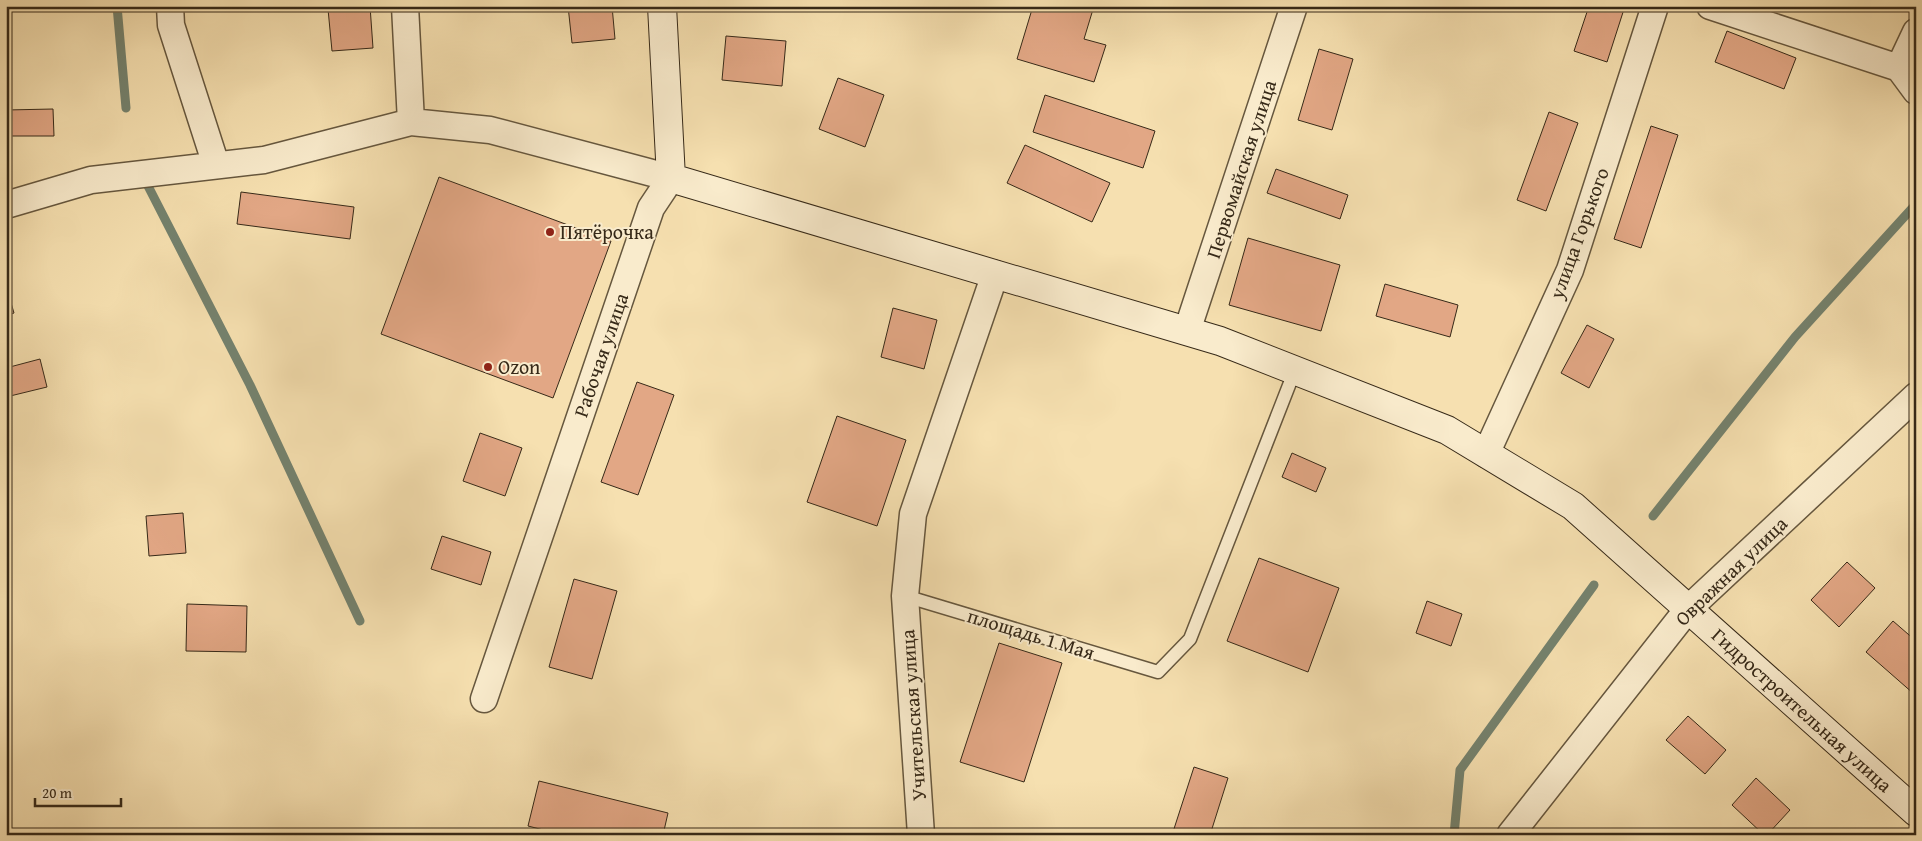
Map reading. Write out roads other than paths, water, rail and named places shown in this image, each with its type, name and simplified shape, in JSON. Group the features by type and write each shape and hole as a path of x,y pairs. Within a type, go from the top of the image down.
{"street":[{"path":"170,6 172,25 216,165"},
{"path":"405,6 411,122"},
{"path":"6,205 91,180 264,160 411,122 490,130 671,178 662,6"},
{"name":"Первомайская улица","path":"1187,331 1294,6"},
{"name":"улица Горького","path":"1486,454 1570,270 1655,6"},
{"path":"1721,8 1899,68 1916,91"},
{"path":"1899,68 1916,32"},
{"name":"Гидростроительная улица","path":"671,178 1220,341 1447,430 1573,506 1916,812"},
{"name":"Рабочая улица","path":"484,699 651,208 671,178"},
{"path":"904,596 913,514 995,274"},
{"name":"Овражная улица","path":"1510,835 1688,609 1916,396"},
{"name":"Учительская улица","path":"904,596 921,835"}],"lane":[{"name":"площадь 1 Мая","path":"904,596 1158,672 1190,639 1295,370"}],"waterway":[{"path":"117,6 126,108"},
{"path":"148,186 250,385 360,621"},
{"path":"1653,516 1795,337 1916,204"},
{"path":"1454,835 1460,770 1594,585"}],"place":[{"name":"Пятёрочка","path":"550,232"},
{"name":"Ozon","path":"488,367"}]}
